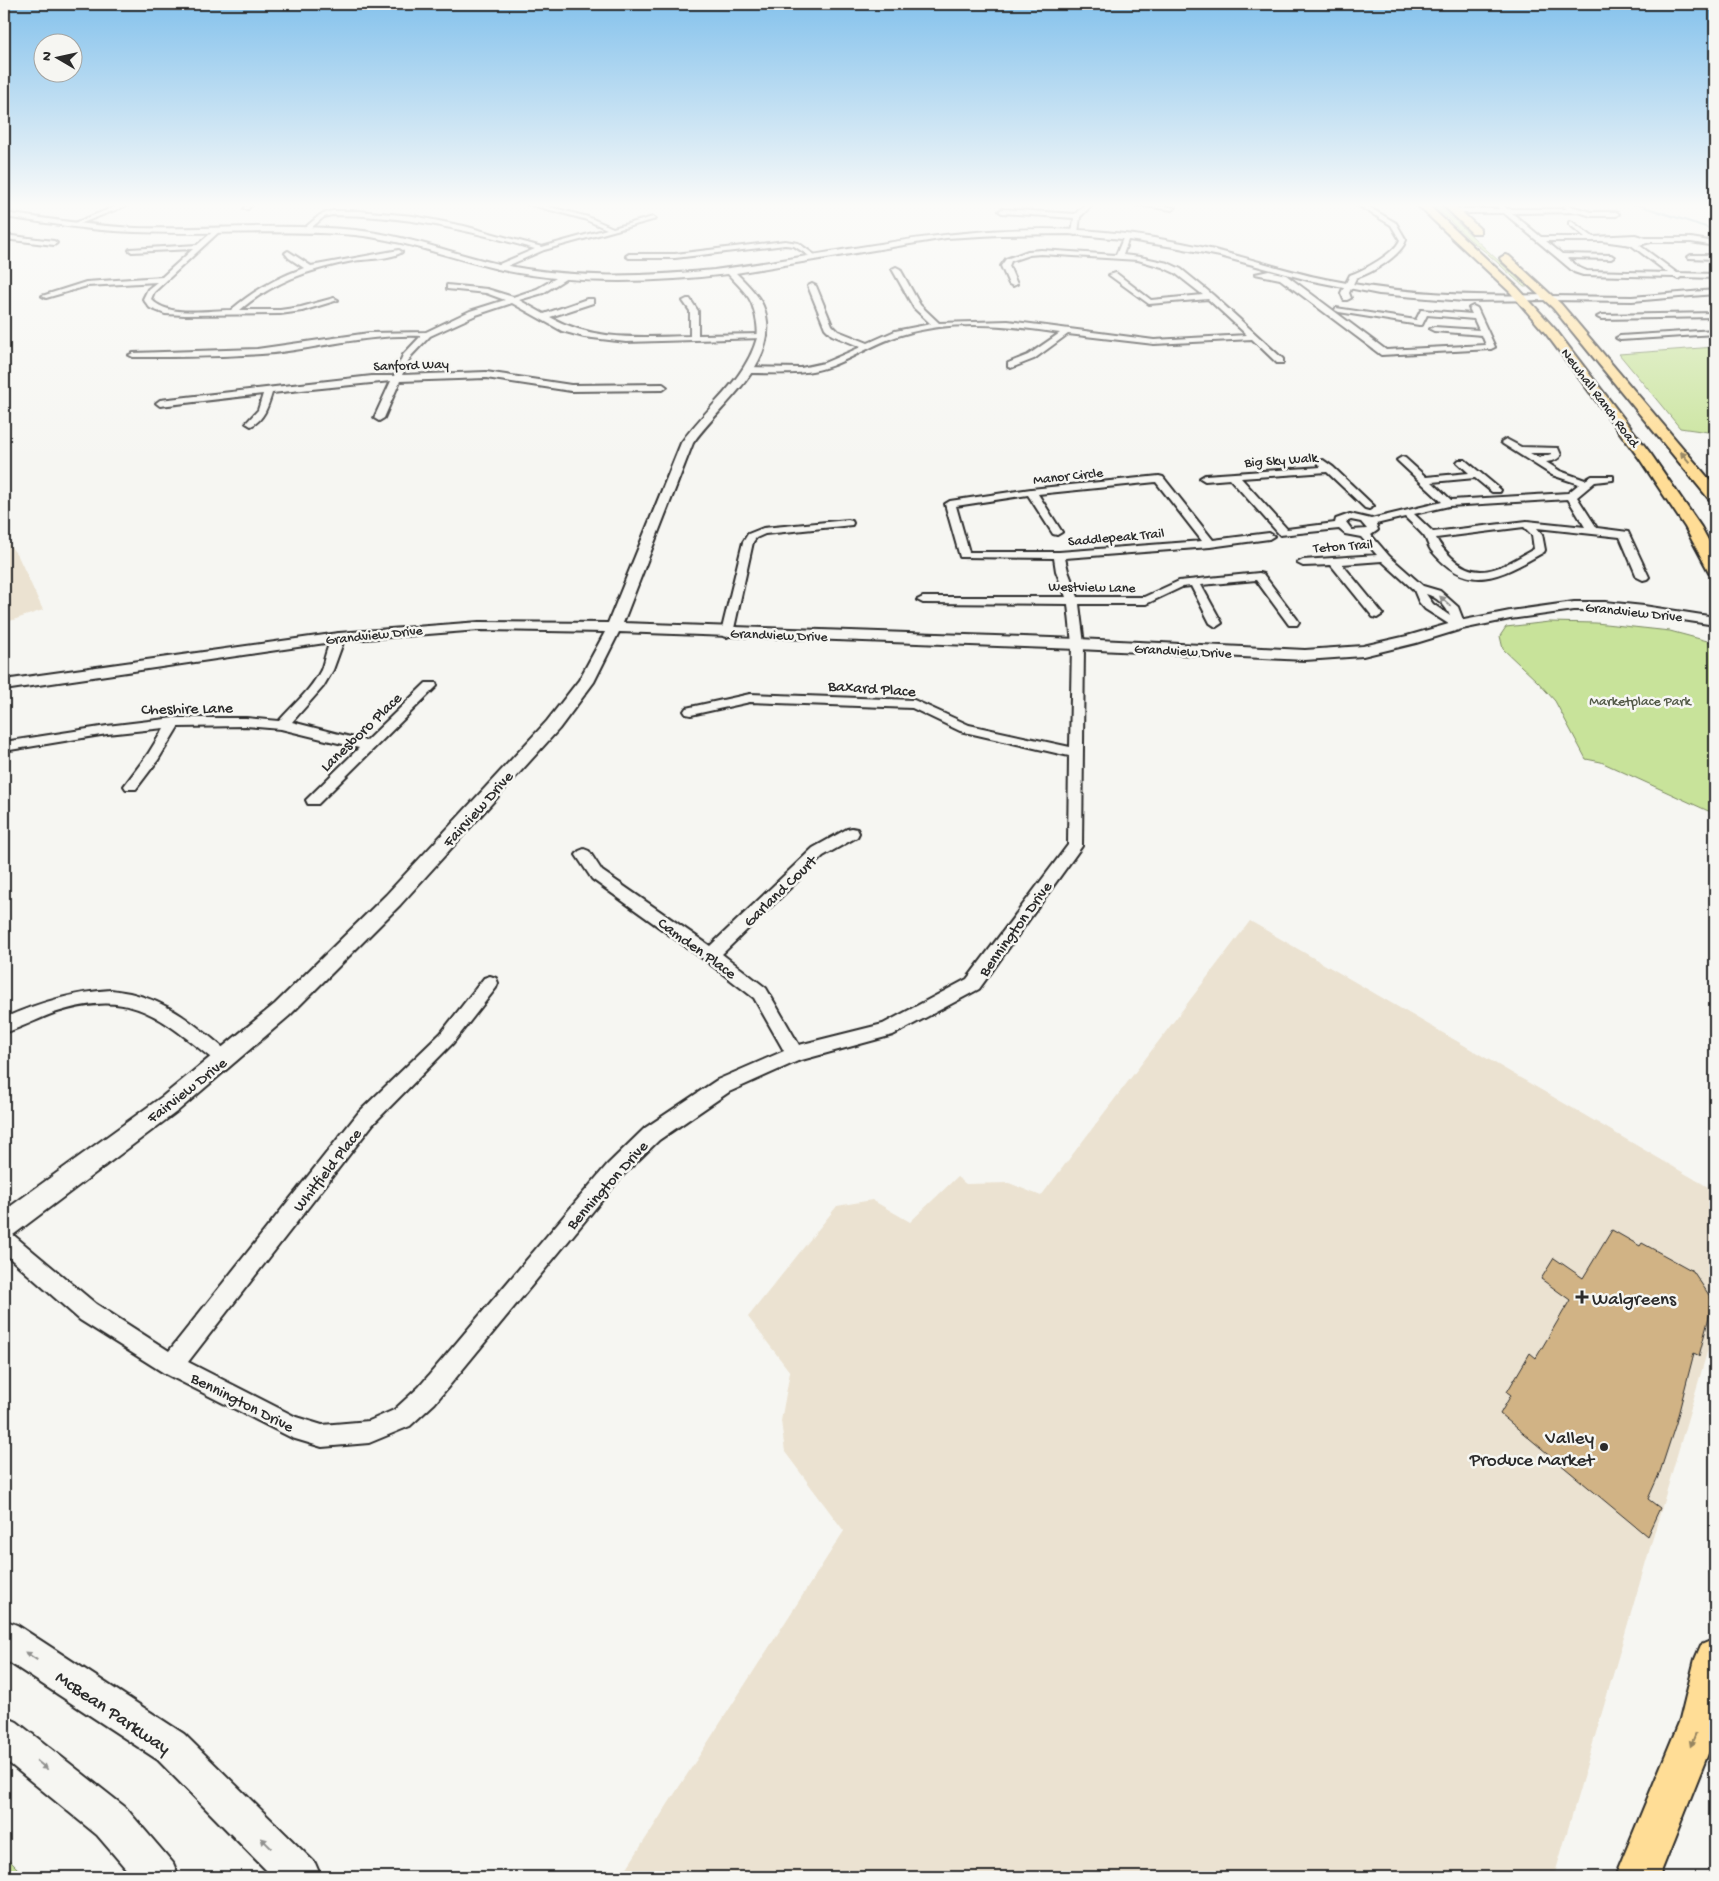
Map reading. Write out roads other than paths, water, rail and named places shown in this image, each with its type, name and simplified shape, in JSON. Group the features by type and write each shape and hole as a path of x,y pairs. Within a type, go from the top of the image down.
{"main road":[{"name":"Newhall Ranch Road","path":"1514,291 1551,332 1645,456 1693,527 1715,568"},
{"name":"Newhall Ranch Road","path":"1541,291 1592,346 1715,496"},
{"name":"McBean Parkway","path":"4,1638 171,1746 301,1877"},
{"path":"1637,1877 1701,1720 1715,1659"},
{"path":"4,1734 111,1821 158,1877"}],"street":[{"path":"46,296 63,291"},
{"path":"151,291 147,300 153,306 168,312 280,312 302,309 334,300"},
{"path":"232,312 258,291"},
{"path":"485,291 512,300 565,329 604,338 763,336 758,306 748,291"},
{"path":"379,418 407,356 427,334 473,313 540,291"},
{"path":"814,291 828,326 835,332 866,346"},
{"path":"909,291 918,306 937,325"},
{"path":"1133,291 1149,302 1210,297"},
{"path":"1202,291 1280,361"},
{"path":"1304,291 1336,311 1384,352 1491,347 1473,308"},
{"path":"1346,291 1347,298"},
{"path":"1336,311 1347,298 1356,295 1359,291"},
{"path":"1387,291 1432,297 1632,299 1715,292"},
{"path":"1697,291 1715,301"},
{"path":"544,317 590,301"},
{"path":"687,301 694,311 694,338"},
{"path":"1336,311 1419,323 1424,312 1477,317"},
{"path":"1687,312 1715,332"},
{"path":"1600,317 1687,312 1700,315 1715,315"},
{"path":"1621,317 1652,336"},
{"path":"748,370 801,371 827,365 898,333 937,325 1008,324 1154,342 1252,337"},
{"path":"1434,329 1484,333"},
{"path":"1011,365 1031,357 1067,331"},
{"path":"1620,338 1715,332"},
{"path":"133,355 245,352 296,347 377,333 427,334"},
{"name":"Fairview Drive","path":"4,1226 170,1102 225,1059 282,1010 394,900 546,732 586,682 614,628 687,443 698,427 738,385 748,370 763,336"},
{"name":"Sanford Way","path":"160,403 268,390 396,378 486,375 571,388 663,387"},
{"path":"251,424 262,412 268,390"},
{"path":"1506,442 1556,473 1585,483"},
{"path":"1519,450 1555,450 1556,454 1553,458 1538,462"},
{"path":"1321,460 1369,506"},
{"path":"1402,460 1449,504"},
{"path":"1462,462 1496,490"},
{"name":"Big Sky Walk","path":"1205,478 1330,469"},
{"path":"1424,480 1477,475"},
{"name":"Big Sky Walk","path":"1233,476 1284,533 1340,526"},
{"path":"1370,522 1374,530 1364,534 1348,531 1340,526 1340,521 1345,518 1360,518 1370,522 1449,504 1571,496 1592,479 1609,478"},
{"name":"Manor Circle","path":"964,555 950,504 1031,492 1159,479 1210,544"},
{"path":"1031,492 1057,532"},
{"path":"1571,496 1592,529"},
{"path":"1408,514 1430,536 1435,547 1457,569 1472,575 1493,573 1515,564 1540,550 1537,534 1527,524"},
{"path":"727,632 748,542 752,536 763,531 848,523"},
{"path":"1430,536 1527,524 1592,529 1624,534 1643,577"},
{"path":"1364,534 1385,558 1419,588 1423,600 1438,614 1459,625"},
{"name":"Saddlepeak Trail","path":"964,555 1060,555 1210,544 1269,536"},
{"name":"Bennington Drive","path":"4,1240 88,1312 172,1365 292,1427 322,1436 369,1432 402,1418 427,1395 614,1171 652,1134 723,1086 795,1054 887,1030 973,984 1075,846 1078,644 1073,600 1062,571 1060,555"},
{"name":"Teton Trail","path":"1303,563 1385,558"},
{"path":"1334,561 1377,614"},
{"name":"Westview Lane","path":"923,600 1146,601 1179,584 1259,576 1292,622"},
{"path":"1194,582 1216,623"},
{"name":"Grandview Drive","path":"4,685 339,637 479,626 614,628 1078,644 1305,655 1363,651 1411,640 1459,625 1510,615 1574,606 1606,606 1715,621"},
{"name":"Grandview Drive","path":"1552,610 1715,631"},
{"path":"282,726 317,687 327,670 339,637"},
{"name":"Lanesboro Place","path":"313,800 431,686"},
{"name":"Baxard Place","path":"691,711 750,698 914,704 965,728 1076,753"},
{"name":"Cheshire Lane","path":"4,747 115,728 174,722 213,721 282,726 370,746"},
{"path":"131,786 153,757 174,722"},
{"name":"Garland Court","path":"711,954 818,852 852,833"},
{"name":"Camden Place","path":"584,855 597,875 711,954 760,993 795,1054"},
{"name":"Whitfield Place","path":"172,1365 366,1118 447,1038 490,983"},
{"path":"4,1026 28,1014 57,1004 96,998 126,999 148,1004 225,1059"}],"place":[{"name":"Walgreens","path":"1582,1297"},
{"name":"Valley Produce Market","path":"1604,1447"}],"park label":[{"name":"Marketplace Park","path":"1640,700"}]}
